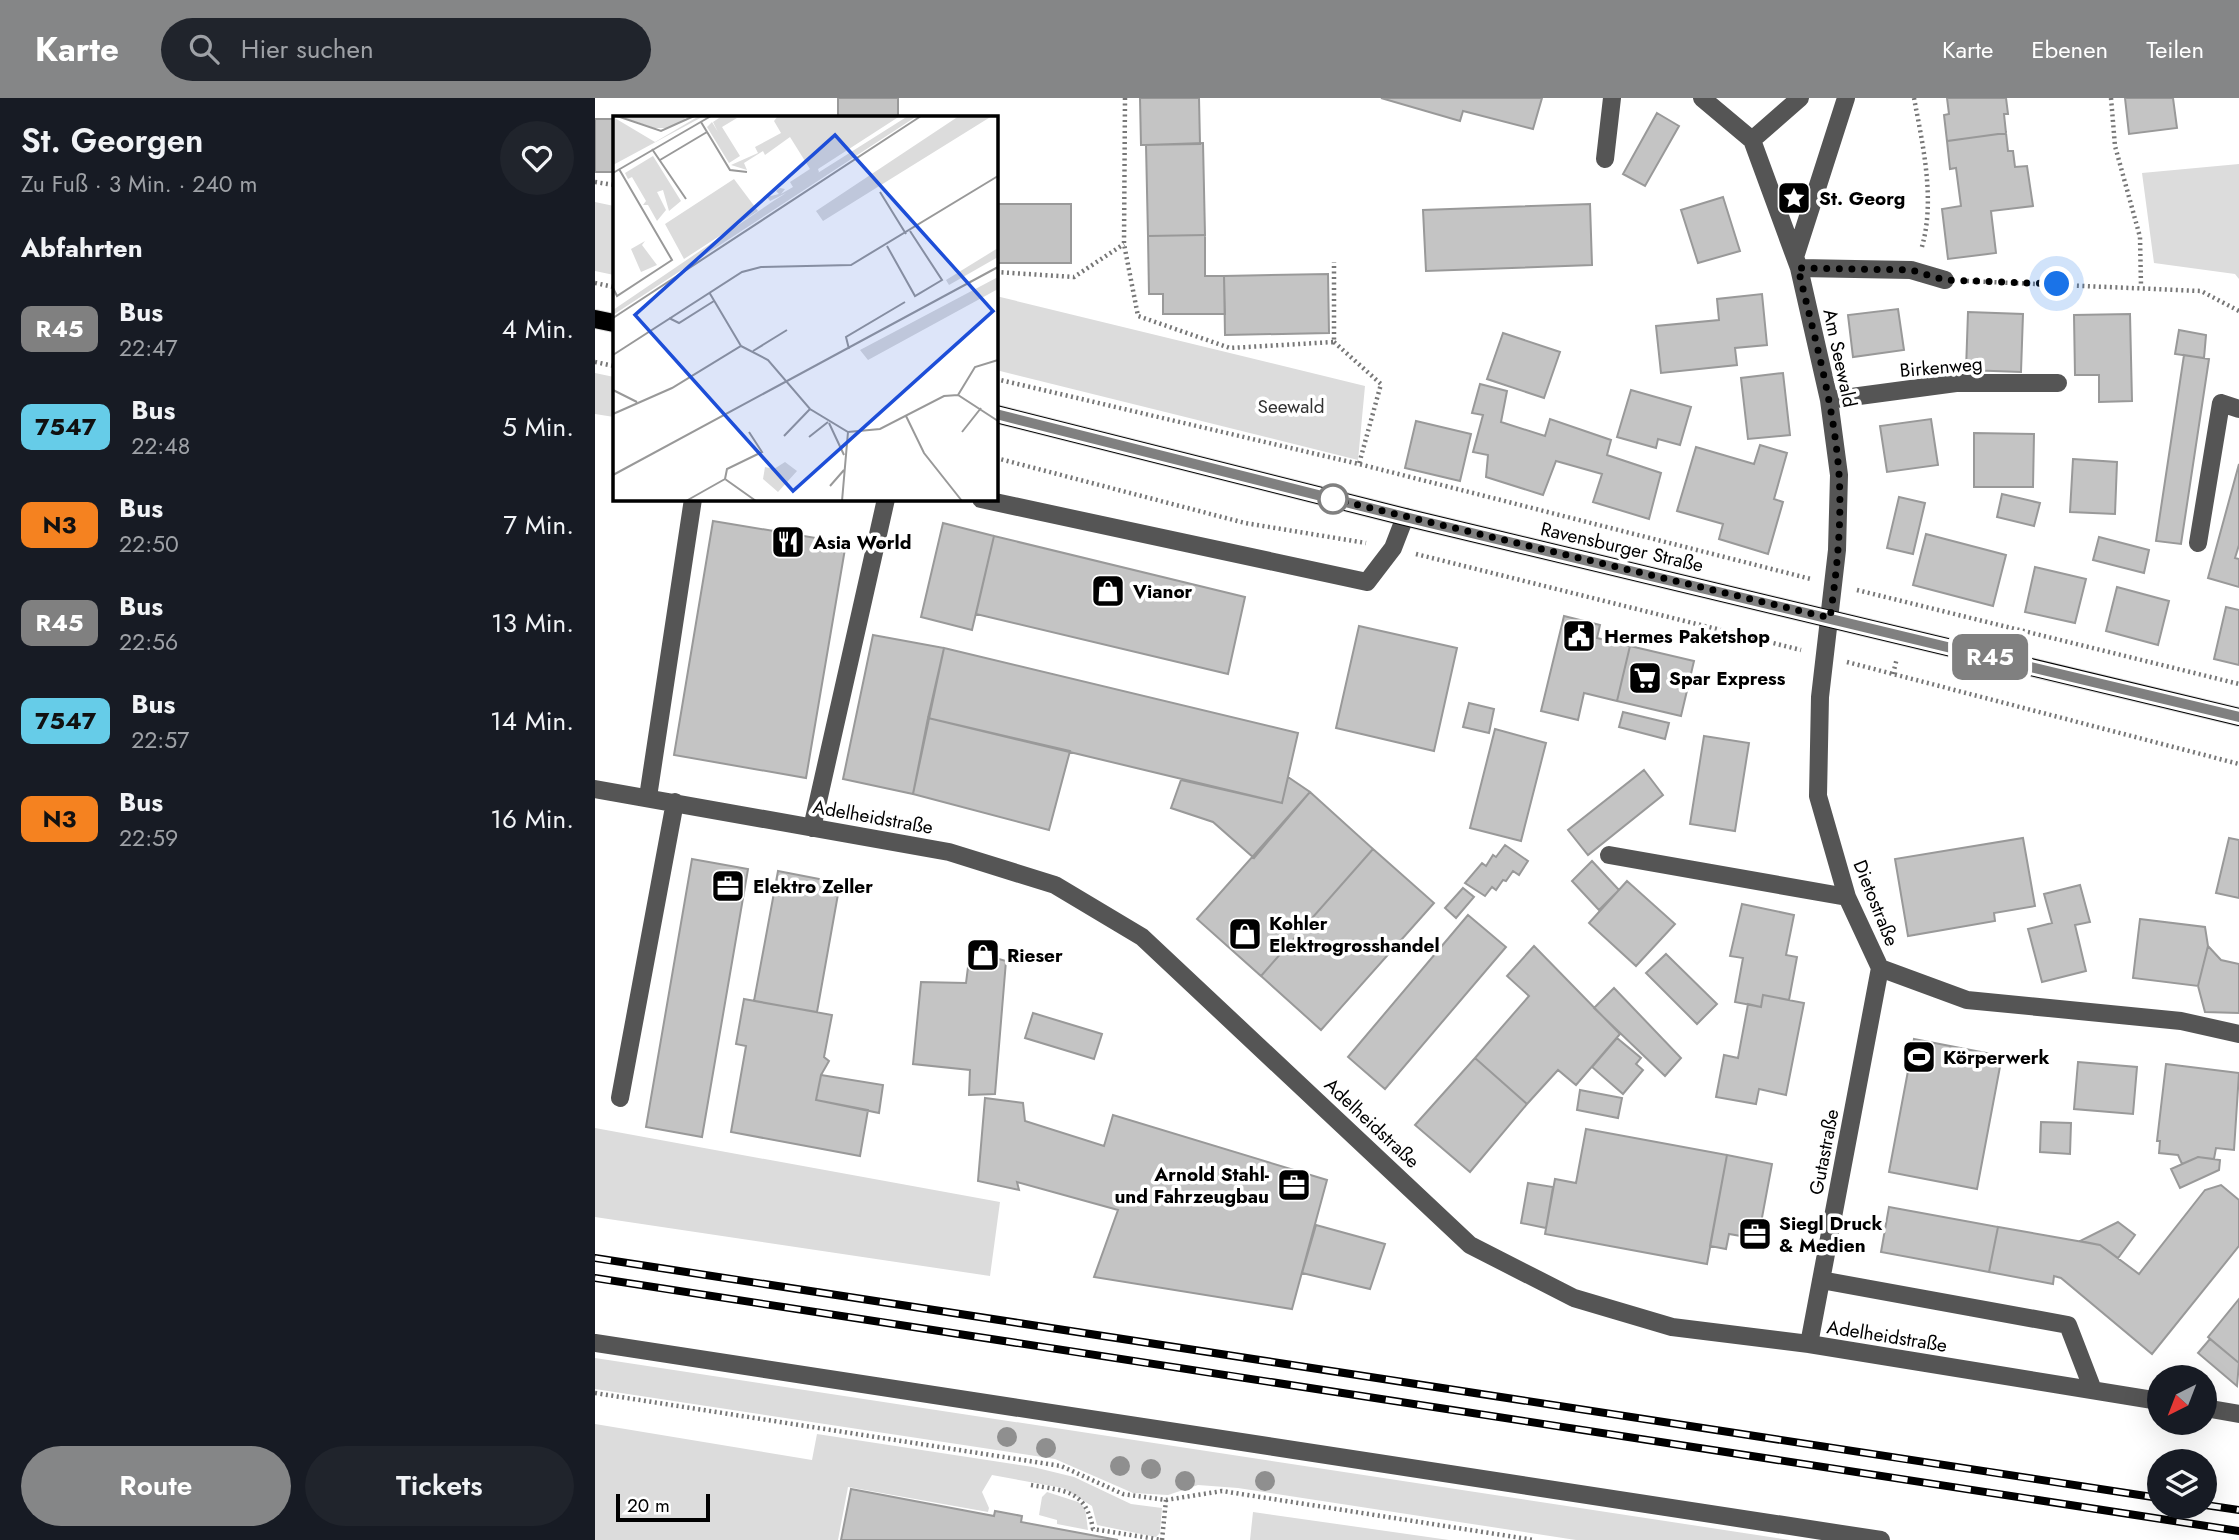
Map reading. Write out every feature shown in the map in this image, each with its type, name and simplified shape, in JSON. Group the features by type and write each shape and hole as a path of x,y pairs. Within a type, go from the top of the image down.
{"main road":[{"path":"595,319 613,323"},
{"name":"Ravensburger Straße","path":"997,414 1405,517 2239,717"}],"street":[{"path":"1605,159 1612,98"},
{"path":"1702,98 1752,140 1800,98"},
{"path":"1846,98 1797,263 1911,270 1945,280"},
{"name":"Am Seewald","path":"1752,140 1797,263 1829,400 1839,475 1835,585 1826,656"},
{"name":"Birkenweg","path":"1829,400 1956,383 2057,383"},
{"path":"2198,543 2221,403 2239,409"},
{"path":"648,797 693,500"},
{"path":"812,828 886,500"},
{"path":"986,500 1367,582 1393,548 1405,517"},
{"name":"Dietostraße","path":"1826,656 1820,697 1818,796 1847,897 1880,968 1967,1000 2181,1021 2239,1034"},
{"name":"Adelheidstraße","path":"595,789 949,852 1055,885 1142,937 1470,1245 1574,1298 1672,1327 1809,1344 2147,1399"},
{"path":"620,1098 675,803"},
{"path":"1609,855 1847,897"},
{"name":"Gutastraße","path":"1809,1344 1880,968"},
{"path":"1821,1280 2068,1325 2093,1390"},
{"path":"595,1343 1881,1540"},
{"path":"2217,1410 2239,1413"}],"path":[{"path":"1125,98 1123,244 1138,316 1230,348 1334,342 1381,384 1359,464"},
{"path":"1911,270 1921,248 1928,221 1926,180 1913,98"},
{"path":"2111,98 2115,146 2140,237 2141,286"},
{"path":"595,182 613,185"},
{"path":"997,272 1074,277 1123,244"},
{"path":"1334,262 1334,342"},
{"path":"1945,280 2141,286 2201,291 2239,311"},
{"path":"595,283 613,287"},
{"path":"595,362 613,366"},
{"path":"997,379 1359,464 2239,684"},
{"path":"997,458 1245,523 1393,548"},
{"path":"595,1393 1061,1466 1123,1494 1166,1500 1222,1491 1534,1540"},
{"path":"1031,1485 1062,1490 1082,1499 1090,1510 1093,1529 1163,1540 1166,1500"}],"green space":[{"path":"2239,164 2239,279 2235,274 2154,263 2142,173"},
{"path":"595,202 613,206 613,275 595,271"},
{"name":"Seewald","path":"997,296 1365,386 1358,460 997,370"},
{"path":"595,373 613,377 613,417 595,414"},
{"path":"595,1128 1000,1202 990,1276 595,1217"},
{"path":"595,1358 1790,1540 1576,1540 1238,1488 1198,1485 1168,1495 1133,1493 1055,1459 595,1389"},
{"path":"595,1424 812,1460 817,1434 1033,1467 1074,1477 1131,1504 1162,1508 1160,1533 1156,1537 1097,1525 1092,1506 1063,1488 992,1475 982,1492 989,1508 988,1512 848,1487 838,1540 595,1540"},
{"path":"1047,1492 1078,1502 1085,1508 1088,1530 1057,1524 1057,1520 1039,1515 1042,1497"},
{"path":"1253,1512 1449,1540 1250,1540"}],"building":[{"path":"838,98 898,98 898,116 838,116"},
{"path":"1140,98 1199,98 1200,144 1141,145"},
{"path":"1381,98 1542,98 1533,129 1463,111 1460,121"},
{"path":"1947,98 2006,98 2006,133 1947,141 1944,115 1949,114"},
{"path":"2125,98 2173,98 2177,128 2129,134"},
{"path":"1657,113 1679,126 1645,186 1623,174"},
{"path":"595,119 613,119 613,172 595,172"},
{"path":"2006,133 2008,151 2013,151 2015,167 2027,166 2033,206 1991,211 1996,253 1948,259 1942,209 1961,206 1956,168 1950,169 1947,141"},
{"path":"1203,143 1205,235 1148,236 1146,145"},
{"path":"1723,197 1740,251 1698,263 1681,210"},
{"path":"997,204 1071,204 1071,263 997,263"},
{"path":"1590,204 1592,265 1426,271 1423,210"},
{"path":"1205,235 1205,276 1224,276 1225,314 1163,314 1163,294 1149,294 1148,236"},
{"path":"1328,274 1329,333 1225,335 1224,276"},
{"path":"1762,294 1767,345 1735,348 1737,365 1661,373 1656,326 1719,320 1717,299"},
{"path":"1898,309 1904,350 1853,357 1848,315"},
{"path":"1968,312 2023,314 2021,372 1966,370"},
{"path":"2130,314 2132,401 2099,402 2099,375 2075,375 2074,315"},
{"path":"2179,330 2206,335 2204,358 2175,354"},
{"path":"1503,333 1560,352 1544,398 1487,379"},
{"path":"2184,355 2209,359 2181,544 2156,541"},
{"path":"1783,373 1790,435 1748,439 1741,378"},
{"path":"1480,384 1507,391 1501,422 1545,436 1550,419 1611,440 1607,455 1661,473 1649,519 1593,502 1602,474 1556,461 1543,495 1486,477 1488,455 1473,452 1483,415 1472,413"},
{"path":"1631,390 1691,407 1680,445 1658,439 1656,448 1617,437"},
{"path":"1931,419 1938,465 1887,472 1880,426"},
{"path":"1416,421 1471,434 1460,481 1405,468"},
{"path":"1974,433 2034,434 2033,487 1974,487"},
{"path":"1760,445 1787,453 1774,499 1783,502 1768,554 1719,539 1723,524 1677,511 1696,447 1754,464"},
{"path":"2073,459 2117,462 2115,514 2070,512"},
{"path":"2239,464 2239,545 2235,558 2239,559 2239,587 2208,578"},
{"path":"2002,494 2040,503 2034,526 1997,517"},
{"path":"1899,497 1925,503 1913,554 1887,548"},
{"path":"713,521 846,543 806,778 674,755"},
{"path":"943,523 994,536 972,630 921,617"},
{"path":"1926,534 2006,555 1993,606 1913,585"},
{"path":"994,536 1245,597 1228,674 976,614"},
{"path":"2099,537 2149,550 2144,573 2093,560"},
{"path":"2035,567 2086,579 2075,623 2025,612"},
{"path":"2117,587 2169,601 2158,645 2106,631"},
{"path":"2226,607 2239,610 2239,665 2214,659"},
{"path":"1564,616 1600,625 1597,638 1630,646 1617,701 1584,693 1578,720 1541,711"},
{"path":"1359,626 1457,648 1434,751 1336,728"},
{"path":"873,635 944,648 913,794 843,779"},
{"path":"1630,646 1694,661 1681,716 1617,701"},
{"path":"944,648 1298,733 1282,803 928,718"},
{"path":"1469,703 1494,709 1489,733 1463,727"},
{"path":"1623,712 1669,723 1665,739 1619,727"},
{"path":"928,718 1070,751 1049,830 913,794"},
{"path":"1495,729 1546,743 1521,841 1470,828"},
{"path":"1704,736 1749,743 1735,831 1690,824"},
{"path":"1644,770 1663,795 1588,855 1568,830"},
{"path":"1288,777 1310,792 1254,858 1213,822 1171,808 1181,780 1282,803"},
{"path":"1310,792 1373,849 1261,976 1197,919"},
{"path":"2023,838 2035,906 1994,913 1995,921 1908,936 1895,859"},
{"path":"2229,838 2239,840 2239,898 2216,893"},
{"path":"1505,845 1528,861 1519,875 1513,871 1496,890 1492,887 1485,896 1465,883 1482,863 1486,866 1493,855 1496,857"},
{"path":"1373,849 1434,903 1321,1030 1261,976"},
{"path":"692,859 748,869 702,1137 646,1127"},
{"path":"1592,861 1619,890 1599,910 1572,881"},
{"path":"778,871 840,883 817,1012 754,1001"},
{"path":"1627,881 1675,924 1636,966 1589,923"},
{"path":"2080,885 2090,922 2075,925 2086,971 2042,982 2028,929 2052,923 2044,894"},
{"path":"1463,888 1474,897 1456,918 1445,908"},
{"path":"1742,904 1794,915 1786,955 1797,957 1789,1000 1763,995 1761,1007 1735,1002 1743,958 1730,956"},
{"path":"1468,915 1506,947 1385,1089 1348,1057"},
{"path":"2140,919 2205,927 2208,946 2198,986 2133,978"},
{"path":"1534,946 1620,1034 1576,1085 1558,1070 1527,1104 1475,1058 1529,996 1507,976"},
{"path":"2208,946 2221,960 2239,964 2239,1013 2205,1012 2198,986"},
{"path":"970,951 1006,961 995,1094 969,1095 970,1070 913,1064 921,982 966,983"},
{"path":"1666,954 1717,1004 1697,1024 1646,973"},
{"path":"1614,988 1681,1058 1665,1076 1594,1008"},
{"path":"1763,995 1804,1003 1786,1095 1759,1089 1756,1104 1716,1097 1724,1055 1738,1058 1748,1004 1761,1007"},
{"path":"744,999 832,1015 824,1057 829,1061 821,1075 816,1100 868,1110 860,1156 731,1132 746,1046 736,1044"},
{"path":"1033,1013 1102,1034 1094,1059 1025,1038"},
{"path":"1617,1038 1641,1058 1636,1064 1643,1070 1623,1094 1592,1067"},
{"path":"1914,1039 2002,1056 1977,1189 1889,1172"},
{"path":"1475,1058 1527,1104 1470,1172 1415,1125"},
{"path":"2078,1062 2137,1067 2133,1114 2074,1109"},
{"path":"2166,1064 2239,1073 2234,1150 2216,1148 2214,1159 2198,1157 2182,1164 2178,1155 2159,1153 2160,1141 2157,1141"},
{"path":"821,1075 883,1085 879,1113 816,1100"},
{"path":"1580,1090 1622,1098 1618,1118 1577,1110"},
{"path":"985,1098 1023,1103 1025,1121 1104,1146 1113,1115 1327,1180 1292,1309 1094,1277 1118,1210 1017,1182 1019,1190 978,1181"},
{"path":"2041,1122 2071,1123 2070,1154 2040,1152"},
{"path":"1586,1129 1727,1155 1707,1264 1545,1234 1555,1179 1576,1183"},
{"path":"1727,1155 1772,1164 1758,1239 1729,1234 1726,1249 1710,1246"},
{"path":"2198,1157 2220,1160 2219,1170 2180,1188 2171,1169"},
{"path":"1528,1183 1553,1187 1546,1228 1521,1223"},
{"path":"2221,1185 2239,1200 2239,1246 2152,1354 2061,1278 2054,1276 2053,1284 1989,1272 1998,1227 2100,1245 2139,1274 2205,1190"},
{"path":"1889,1207 1998,1227 1989,1272 1881,1252"},
{"path":"2118,1222 2135,1235 2118,1258 2100,1245 2080,1241"},
{"path":"1316,1225 1385,1244 1370,1289 1302,1273"},
{"path":"2239,1299 2239,1363 2208,1337"},
{"path":"2210,1339 2239,1363 2237,1386 2217,1369 2217,1365 2212,1365 2198,1353"},
{"path":"851,1489 994,1516 995,1511 1022,1516 1021,1522 1118,1540 841,1540"}],"railway":[{"path":"595,1258 2147,1496"},
{"path":"595,1278 2239,1531"},
{"path":"2217,1507 2239,1510"}],"bus line":[{"name":"R45","path":"997,414 1405,517 2239,717"}],"place":[{"name":"St. Georg","path":"1794,198"},
{"name":"Asia World","path":"788,542"},
{"name":"Vianor","path":"1108,591"},
{"name":"Hermes Paketshop","path":"1579,636"},
{"name":"Spar Express","path":"1645,678"},
{"name":"Elektro Zeller","path":"728,886"},
{"name":"Kohler Elektrogrosshandel","path":"1245,934"},
{"name":"Rieser","path":"983,955"},
{"name":"Körperwerk","path":"1919,1057"},
{"name":"Arnold Stahl- und Fahrzeugbau","path":"1294,1185"},
{"name":"Siegl Druck & Medien","path":"1755,1234"}],"route":[{"path":"1333,499 1830,618 1835,585 1839,475 1829,400 1798,268 1911,270 1945,280 2057,284"}]}
